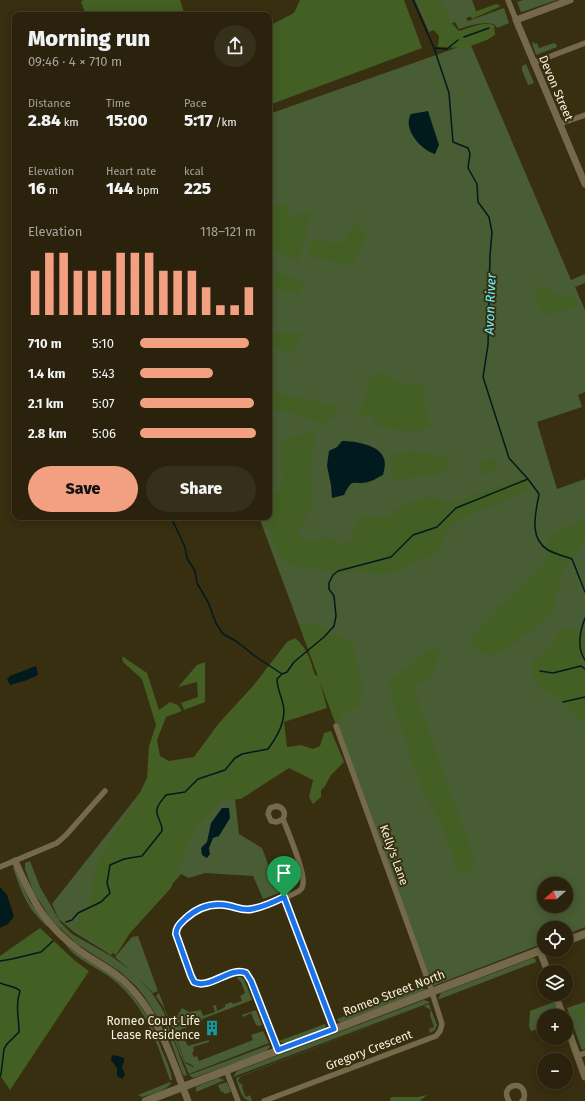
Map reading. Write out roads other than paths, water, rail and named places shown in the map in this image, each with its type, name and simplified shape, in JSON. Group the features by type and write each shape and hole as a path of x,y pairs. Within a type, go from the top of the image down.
{"main road":[{"path":"573,938 585,934"},
{"name":"Romeo Street North","path":"146,1101 537,952"}],"street":[{"name":"Devon Street","path":"508,0 585,184"},
{"path":"516,20 570,0"},
{"path":"533,62 585,43"},
{"path":"559,124 585,115"},
{"name":"Kelly's Lane","path":"336,726 431,992"},
{"path":"0,867 56,843 66,835 105,791"},
{"path":"278,1050 251,981 246,973 238,971 201,984 194,982 176,934 176,930 177,926 192,912 204,906 223,905 243,910 252,909 301,889 304,879 302,871 282,819"},
{"path":"15,861 38,908 52,927 80,951 119,976 141,999 157,1024 188,1101"},
{"path":"284,897 334,1029"},
{"name":"Gregory Crescent","path":"264,1101 436,1036 440,1031 442,1024 431,992"},
{"path":"573,1044 585,1077"},
{"path":"577,1056 585,1054"},
{"path":"226,1070 238,1101"},
{"path":"510,1101 506,1095 507,1091 512,1086 517,1085 522,1088 525,1095 523,1100"}],"water":[{"path":"428,111 439,145 435,154 419,144 414,138 409,126 411,114"},
{"path":"342,441 360,443 378,450 382,454 385,463 383,475 363,483 354,483 349,486 344,495 332,498 327,466 329,451 337,447"},
{"path":"36,666 38,675 10,685 7,679 10,676"},
{"path":"222,808 229,808 230,818 219,836 213,838 209,848 210,854 207,858 202,855 201,848 207,842 211,823"},
{"path":"0,887 7,895 14,916 8,924 0,928"},
{"path":"114,1055 124,1058 122,1067 125,1075 122,1079 117,1076 117,1068 111,1060 112,1056"}],"waterway":[{"name":"Avon River","path":"413,0 434,48 449,93 453,142 468,148 470,154 468,168 477,184 478,202 489,217 492,232 488,345 483,377 509,458 539,494 535,516 538,539 548,550 572,559 585,592"},
{"path":"464,37 489,28"},
{"path":"434,48 447,49 458,40"},
{"path":"66,922 72,920 78,913 101,902 110,893 107,883 110,865 124,859 142,856 162,831 157,809 158,805 166,795 185,792 198,779 225,770 235,758 242,754 268,749 278,734 284,716 283,704 277,679 282,674 287,672 294,662 324,637 334,626 336,616 334,596 329,589 329,583 333,575 338,571 391,557 413,535 437,527 456,508 528,479"},
{"path":"172,520 185,547 187,558 195,571 197,583 208,602 216,623 223,634 236,641 282,674"},
{"name":"Avon River","path":"585,618 580,634 580,650 585,660"},
{"path":"540,671 553,673 581,666 585,669"},
{"path":"563,702 585,697"},
{"path":"0,961 41,952 53,941"},
{"path":"0,983 16,988 20,991 17,1007 19,1032 4,1049 0,1076"}],"place":[{"name":"Romeo Court Life Lease Residence","path":"212,1028"}]}
